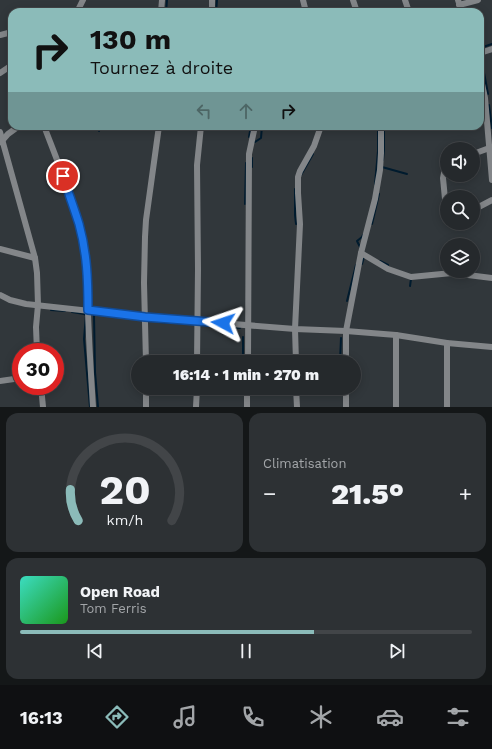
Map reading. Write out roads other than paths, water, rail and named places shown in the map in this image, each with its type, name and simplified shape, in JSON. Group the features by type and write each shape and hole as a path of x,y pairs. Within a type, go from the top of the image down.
{"street":[{"path":"459,2 478,0"},
{"path":"484,85 489,98 492,180"},
{"path":"1,142 14,130"},
{"path":"46,130 79,224 86,257 93,407"},
{"path":"146,355 144,282 146,220 159,130"},
{"path":"197,355 197,165 201,130"},
{"path":"248,355 249,154 254,130"},
{"path":"296,355 295,329 300,236 298,177 314,146 320,130"},
{"path":"346,355 346,331 360,253 375,199 379,177 381,130"},
{"path":"0,132 1,142 37,273 38,305 36,327 37,343"},
{"path":"480,151 490,147"},
{"path":"480,206 492,200"},
{"path":"0,249 34,258"},
{"path":"360,253 388,269 411,277 452,273 492,278"},
{"path":"0,295 10,300 26,304 145,317 295,329 396,335 447,343 492,347"},
{"path":"396,335 396,407"},
{"path":"447,343 447,407"},
{"path":"0,381 12,379"},
{"path":"42,395 43,407"},
{"path":"146,395 146,407"},
{"path":"196,407 197,395"},
{"path":"247,395 247,407"},
{"path":"296,395 297,407"},
{"path":"346,395 346,407"}],"waterway":[{"path":"166,8 167,0"},
{"path":"216,8 217,0"},
{"path":"484,47 492,44"},
{"path":"484,73 488,94"},
{"path":"489,105 492,128"},
{"path":"249,137 250,130"},
{"path":"255,142 261,138 262,130"},
{"path":"375,184 378,130"},
{"path":"383,160 384,130"},
{"path":"301,175 313,154"},
{"path":"252,158 252,167"},
{"path":"245,204 246,163"},
{"path":"382,167 407,174"},
{"path":"295,189 296,224"},
{"path":"372,224 379,194"},
{"path":"360,247 357,241 363,235"},
{"path":"362,264 364,257"},
{"path":"380,261 388,265"},
{"path":"347,301 356,265"},
{"path":"410,286 411,279"},
{"path":"51,310 65,311"},
{"path":"72,312 86,315 84,339 90,407"},
{"path":"98,315 94,315 95,372 98,407"},
{"path":"111,316 144,320"},
{"path":"159,322 194,324"},
{"path":"201,325 240,328"},
{"path":"243,337 243,355"},
{"path":"340,355 341,338"}]}
